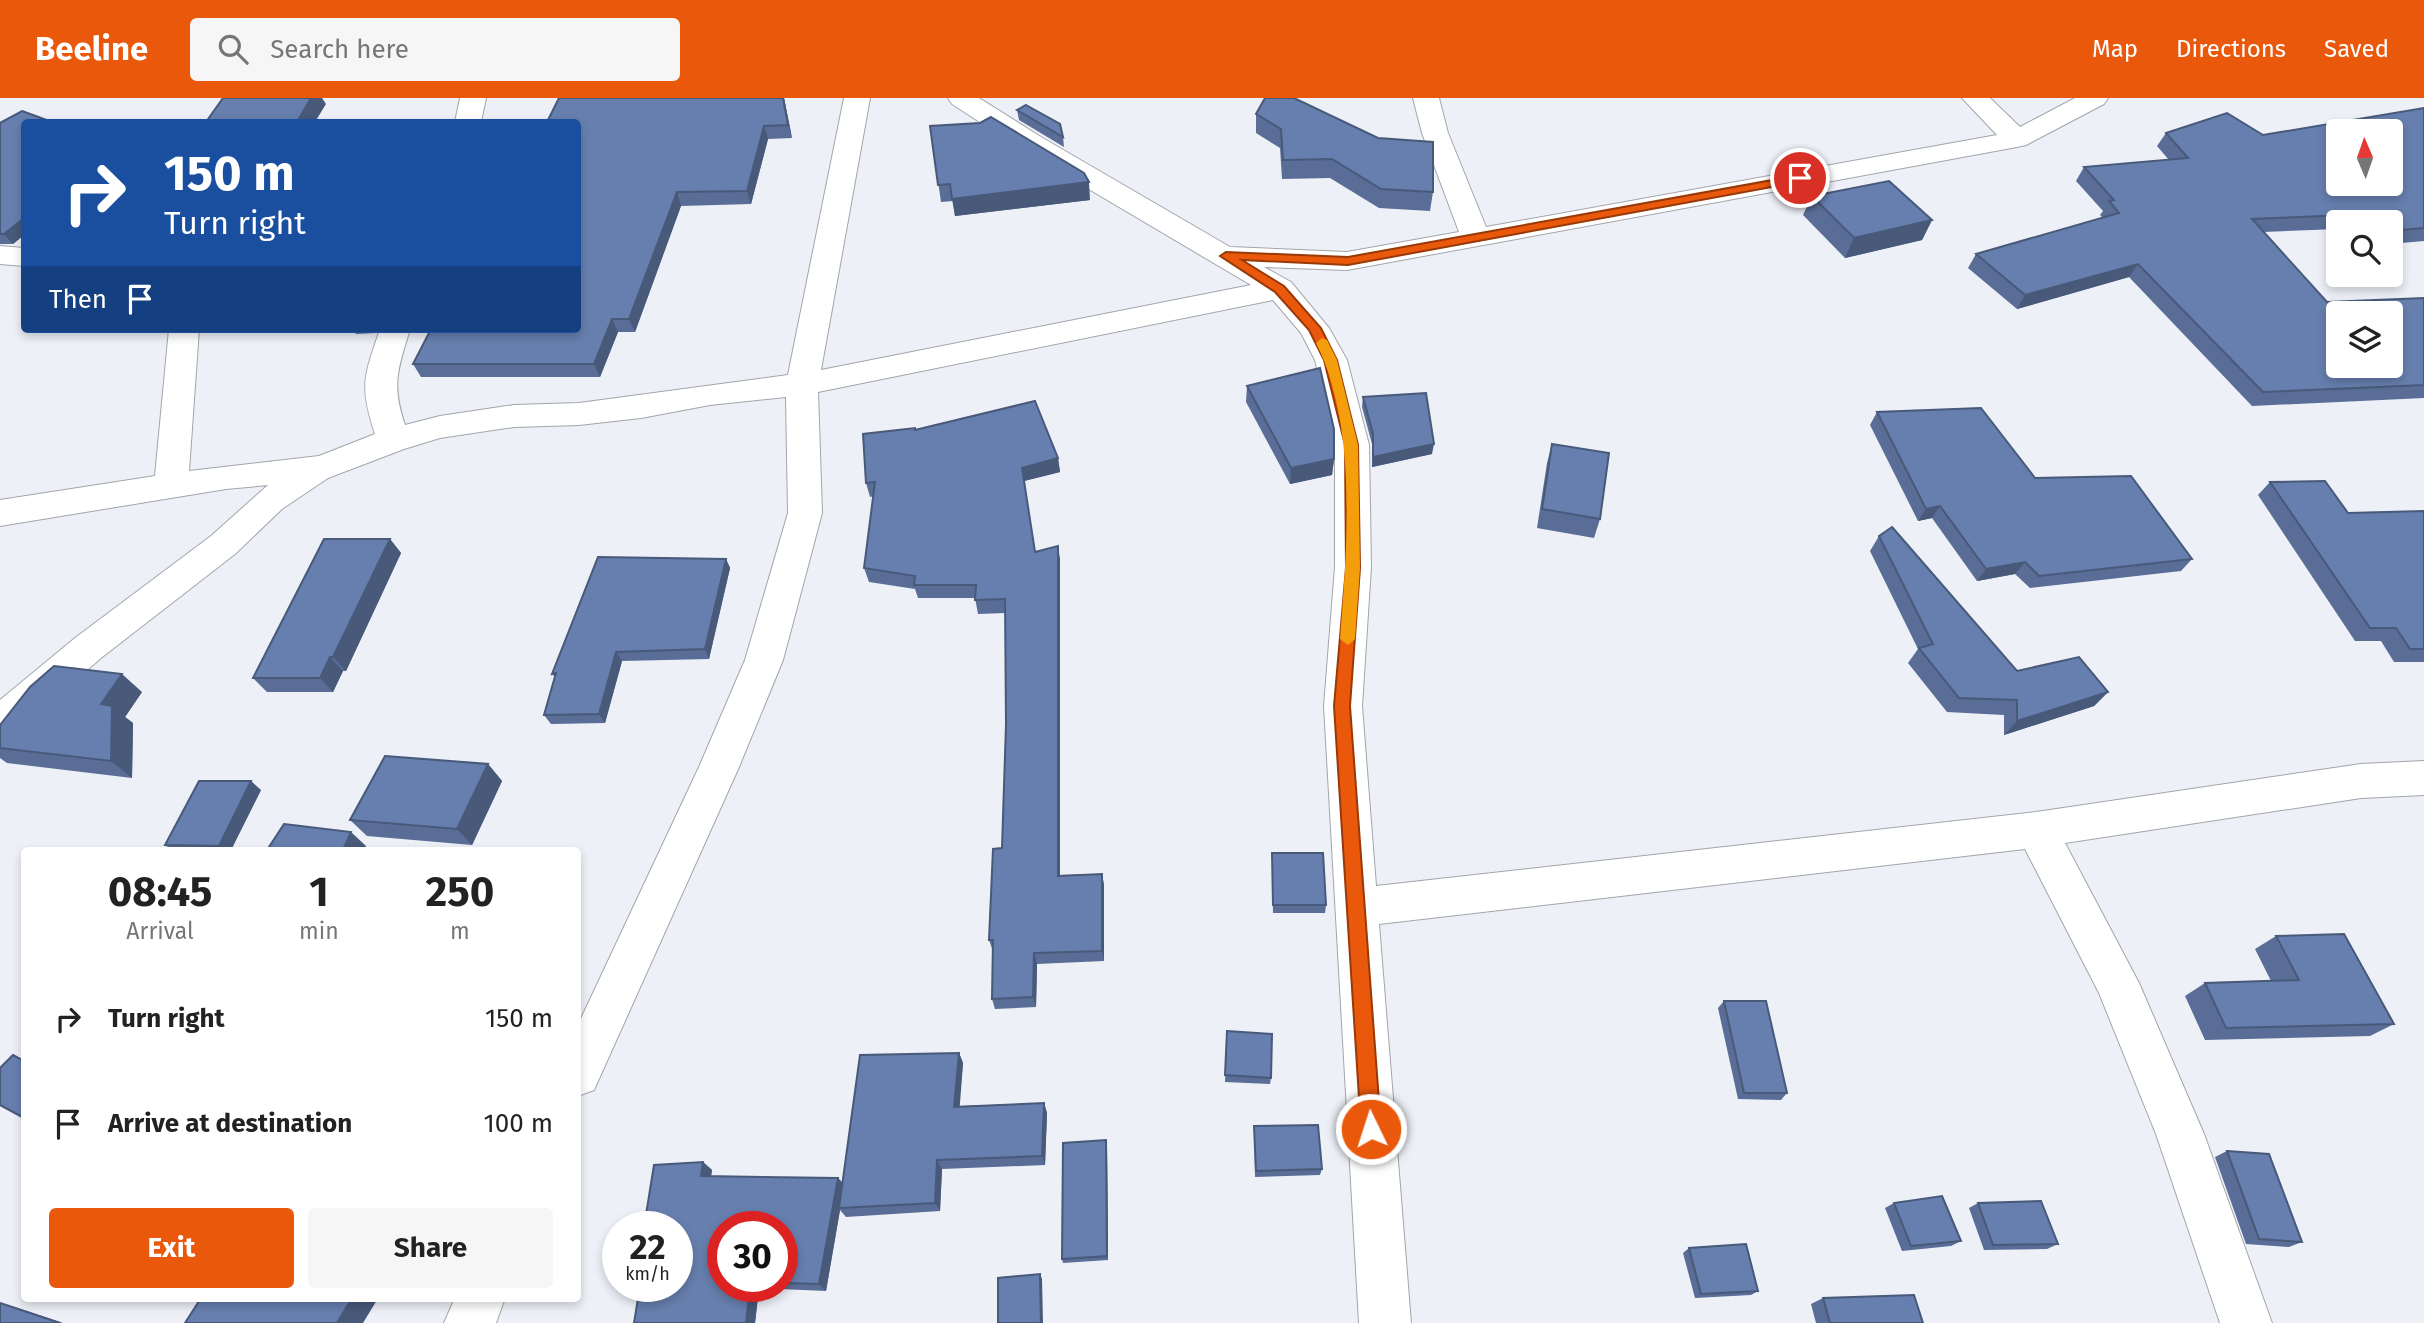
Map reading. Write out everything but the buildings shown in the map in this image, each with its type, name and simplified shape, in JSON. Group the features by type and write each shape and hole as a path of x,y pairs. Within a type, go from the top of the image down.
{"street":[{"path":"469,119 473,98"},
{"path":"581,1067 719,767 764,660 805,513 802,384 857,98"},
{"path":"961,98 1031,143 1280,289 1314,328 1331,360 1352,445 1353,568 1342,706 1384,1323"},
{"path":"1426,98 1435,133 1476,237"},
{"path":"1975,98 2017,139"},
{"path":"1226,256 1348,261 2017,139 2095,98"},
{"path":"0,255 21,257"},
{"path":"0,723 88,648 223,545 271,500 323,467 393,440 440,427 514,416 579,414 802,384 1280,289"},
{"path":"171,486 184,333"},
{"path":"393,440 380,400 381,374 394,333"},
{"path":"0,513 226,477 323,467"},
{"path":"1356,906 2036,830 2361,781 2424,778"},
{"path":"2036,830 2117,983 2180,1134 2246,1323"},
{"path":"470,1323 479,1302"}],"slow traffic":[{"path":"1322,343 1331,360 1352,445 1353,568 1348,639"}],"route":[{"path":"1371,1129 1342,706 1353,568 1352,445 1331,360 1314,328 1280,289 1226,256 1348,261 1800,178"}]}
